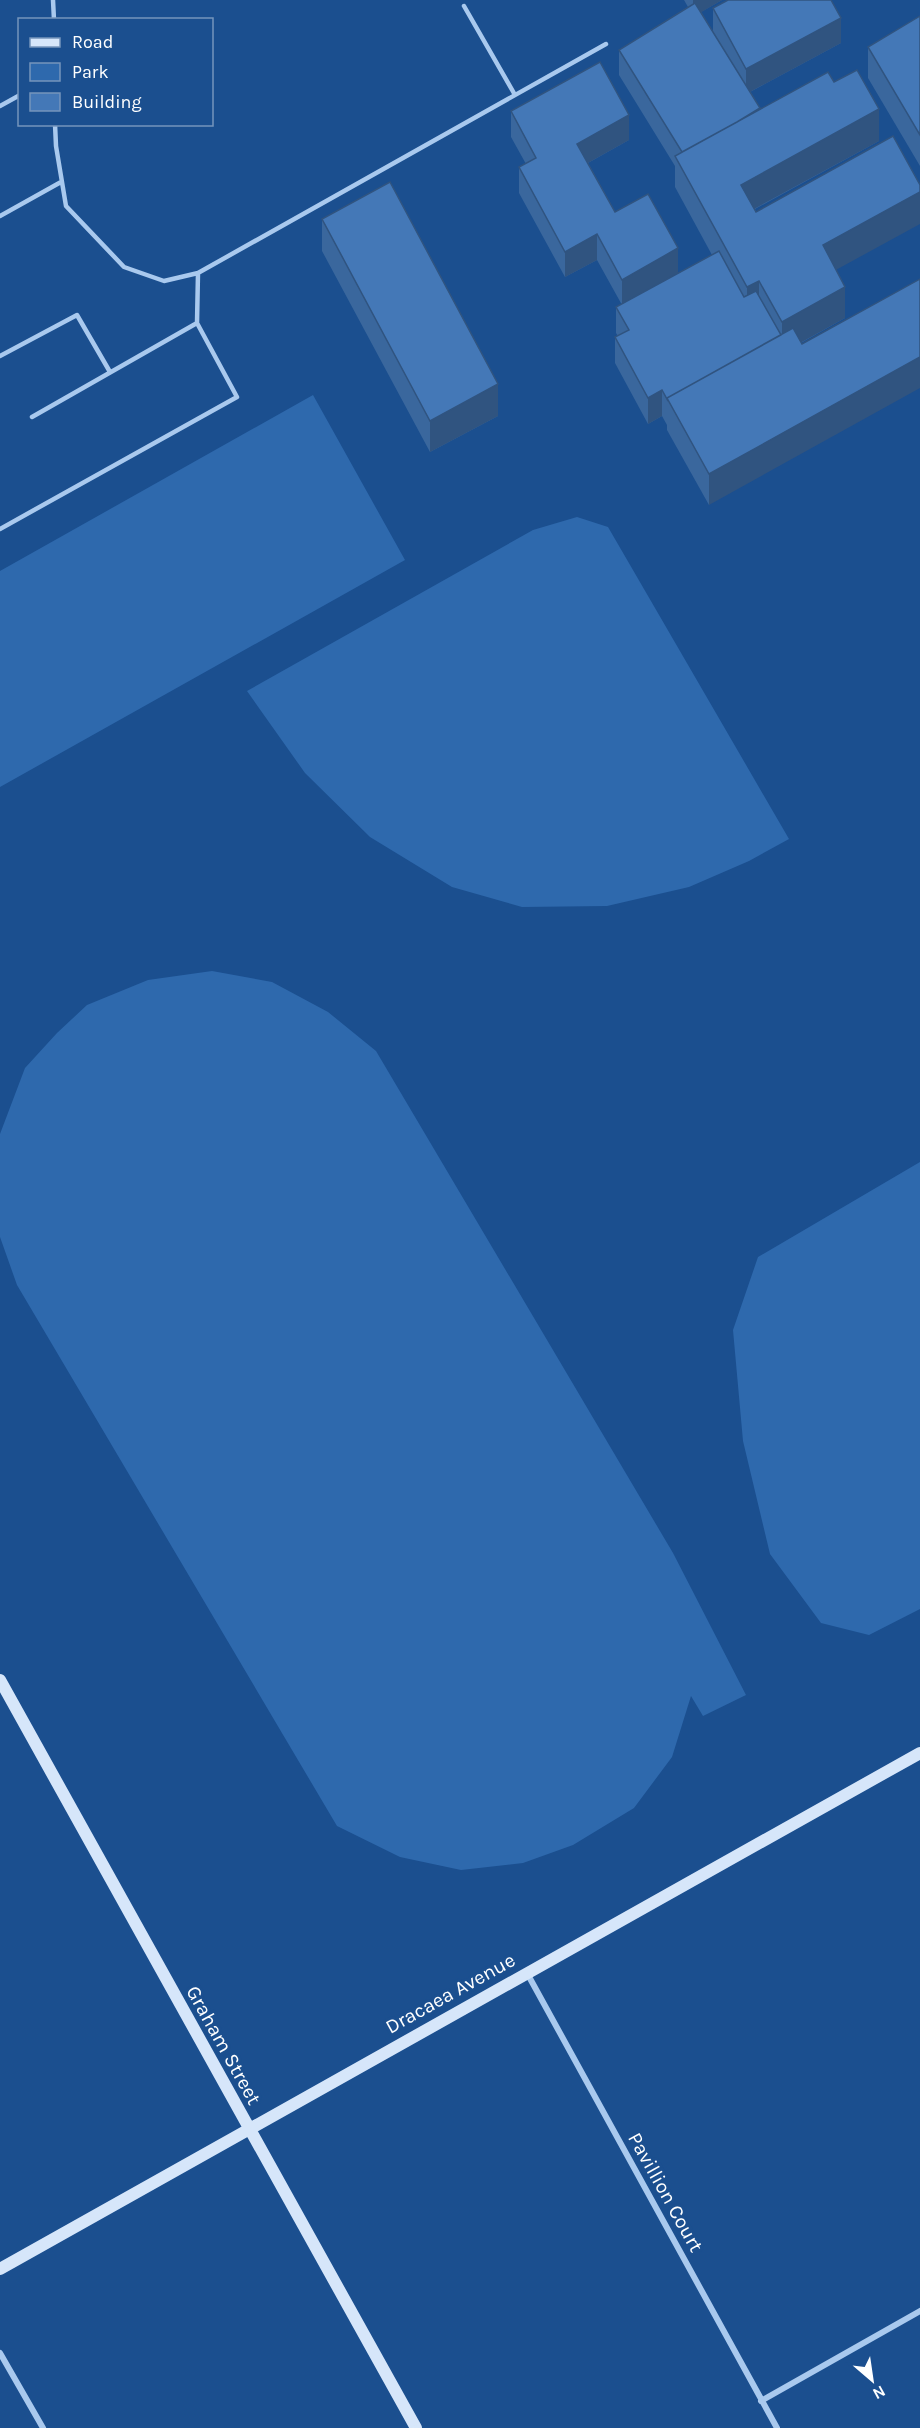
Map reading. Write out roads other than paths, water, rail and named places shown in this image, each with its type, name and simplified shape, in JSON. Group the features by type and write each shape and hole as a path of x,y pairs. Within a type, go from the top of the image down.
{"street":[{"name":"Graham Street","path":"0,1680 416,2428"},
{"name":"Dracaea Avenue","path":"0,2269 920,1753"},
{"name":"Pavillion Court","path":"527,1972 777,2428"},
{"path":"761,2401 920,2312"},
{"path":"0,2354 43,2428"}],"lane":[{"path":"53,0 54,18"},
{"path":"464,6 515,95"},
{"path":"56,126 56,146 66,206 124,267 164,281 198,273 606,44"},
{"path":"0,106 18,96"},
{"path":"0,216 61,182"},
{"path":"0,529 237,397 197,323 198,273"},
{"path":"0,356 77,315 110,372"},
{"path":"32,417 197,323"}]}
